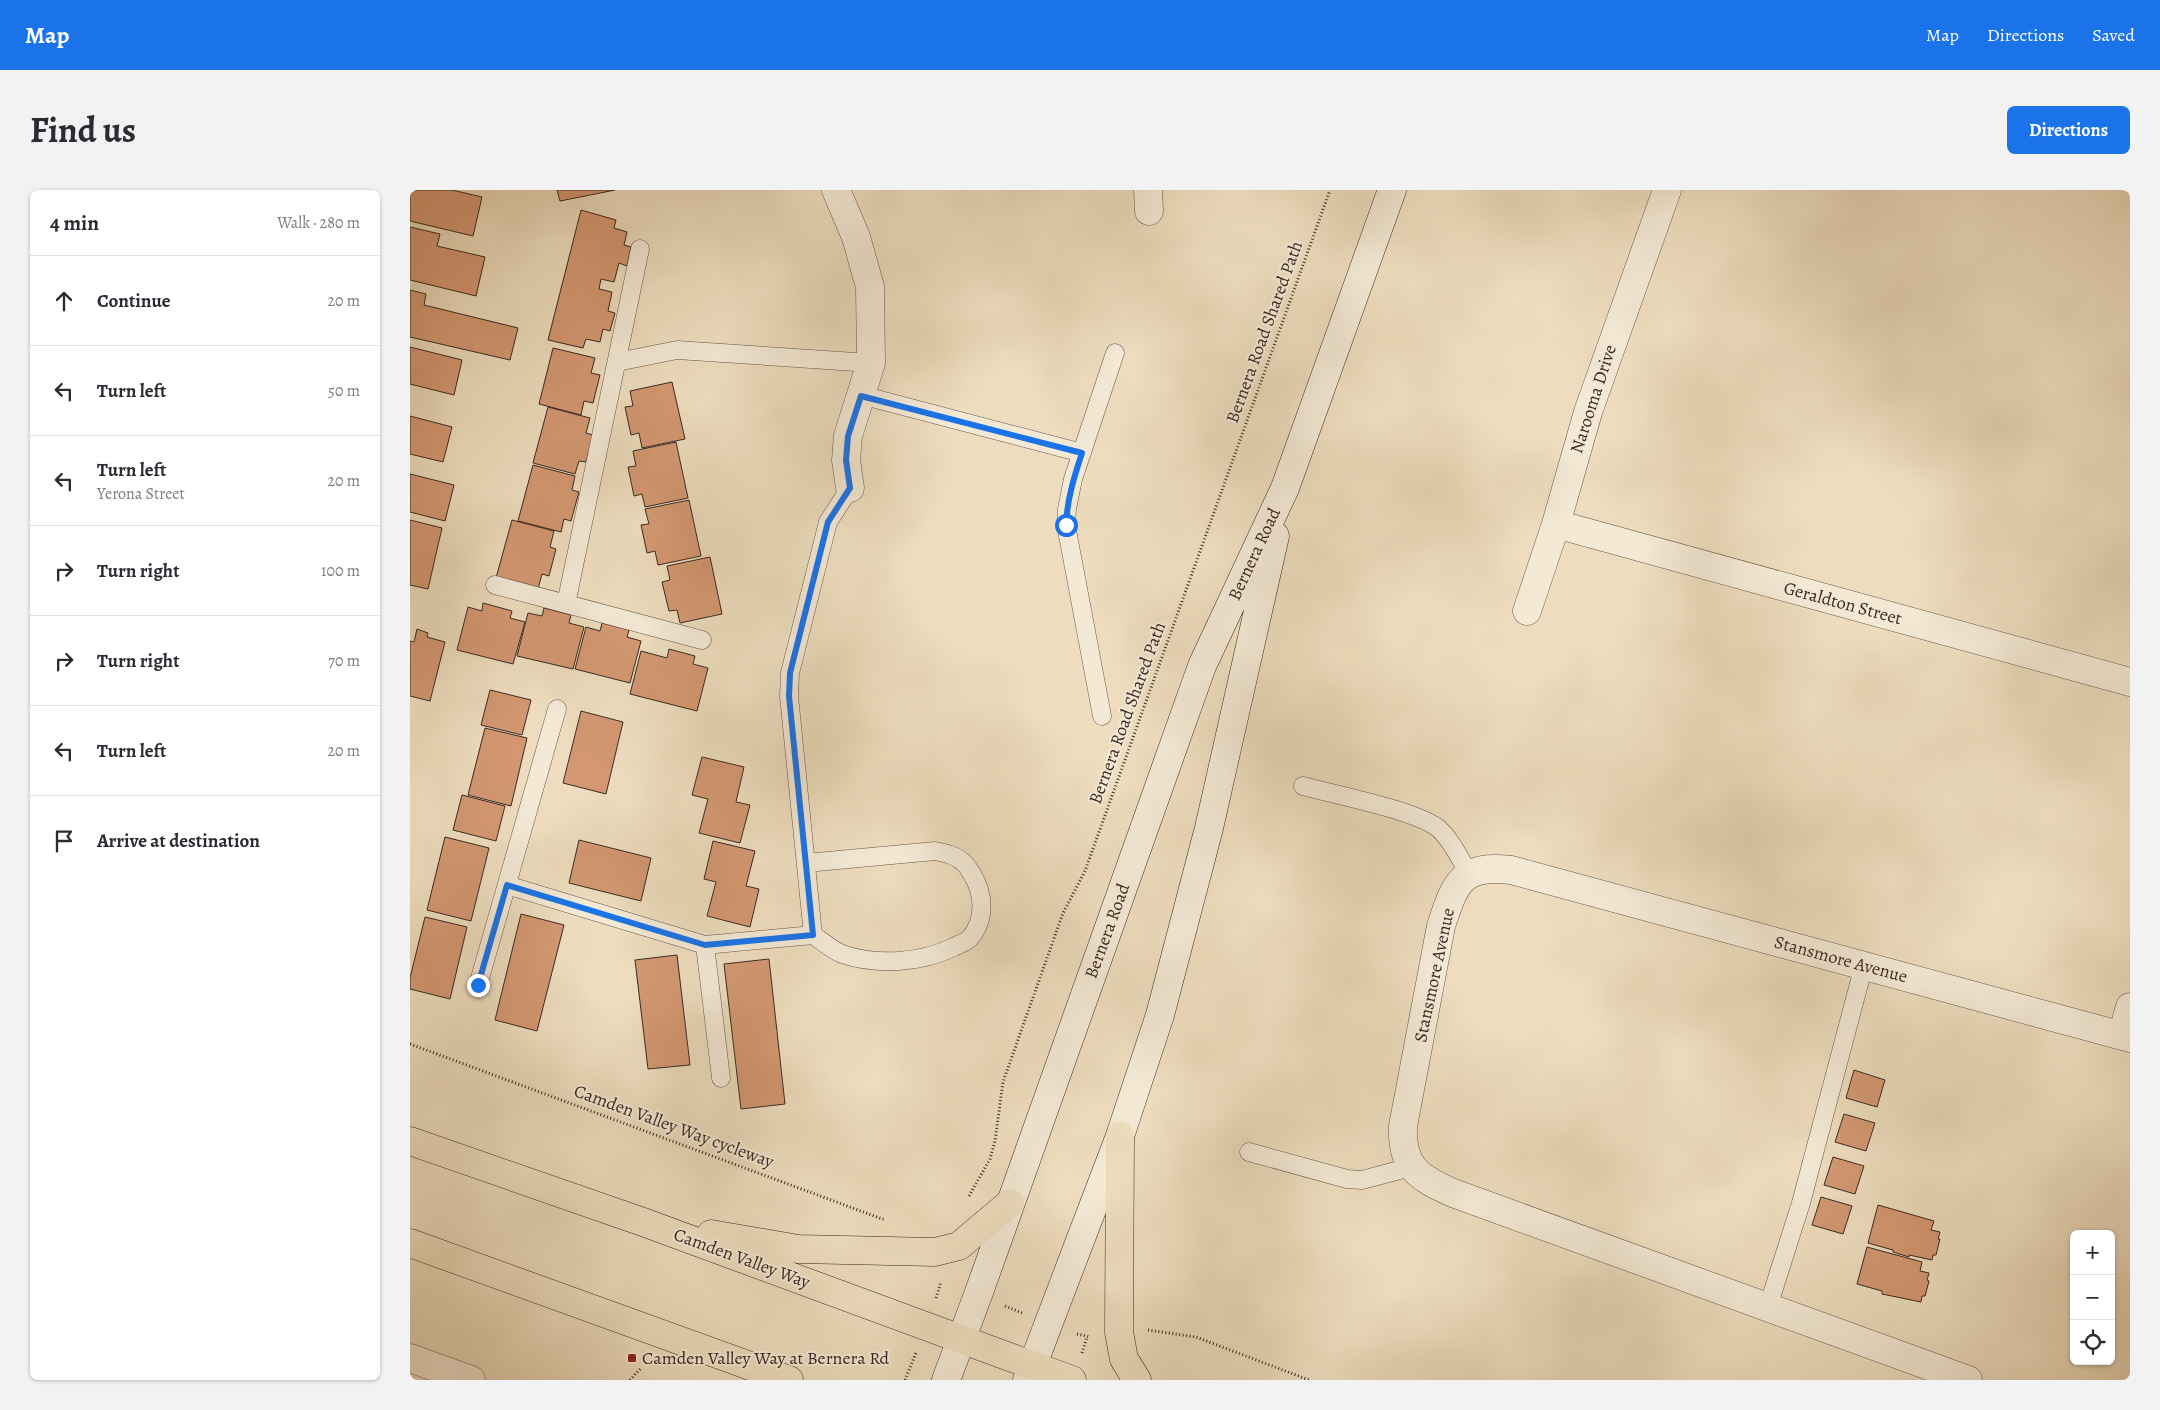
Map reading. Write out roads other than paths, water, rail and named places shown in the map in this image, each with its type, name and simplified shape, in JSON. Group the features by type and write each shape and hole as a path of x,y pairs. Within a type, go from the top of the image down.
{"main road":[{"path":"1120,1136 1119,1332 1124,1359 1137,1380"},
{"name":"Camden Valley Way","path":"410,1141 643,1222 960,1340 1030,1373 1072,1380"},
{"path":"643,1222 798,1249 936,1252 958,1246 1010,1203"},
{"path":"410,1243 789,1380"}],"street":[{"path":"836,190 856,237 870,287 872,362 848,436 846,460 850,488"},
{"name":"Bernera Road","path":"946,1380 1202,666 1285,488 1392,190"},
{"name":"Narooma Drive","path":"1527,611 1556,524 1588,412 1667,190"},
{"name":"Bernera Road","path":"1030,1373 1120,1136 1160,1015 1191,898 1244,675 1285,488"},
{"name":"Geraldton Street","path":"1556,524 2130,682"},
{"name":"Stansmore Avenue","path":"1411,1167 1403,1138 1403,1126 1441,926 1451,894 1460,882 1468,874 1492,868 1511,870 2126,1037"},
{"path":"2126,1037 2130,1007"},
{"path":"1411,1167 1418,1175 1452,1193 1968,1380"},
{"path":"410,1358 471,1380"}],"lane":[{"path":"566,604 640,249"},
{"path":"617,362 677,350 872,362"},
{"path":"1102,716 1066,525 1072,486 1115,353"},
{"path":"861,396 1082,453"},
{"path":"813,935 789,696 790,673 828,522 850,488"},
{"path":"495,586 702,640"},
{"path":"478,985 557,709"},
{"path":"1303,786 1421,819 1437,828 1448,838 1468,874"},
{"path":"507,885 705,945 813,935 840,953 862,959 891,962 923,959 943,952 969,940 978,926 982,901 976,881 964,862 948,853 935,851 806,863"},
{"path":"705,945 721,1078"},
{"path":"1768,1307 1801,1203 1864,965"},
{"path":"1249,1152 1347,1179 1368,1179 1411,1167"}],"place":[{"name":"Camden Valley Way at Bernera Rd","path":"632,1358"}]}
